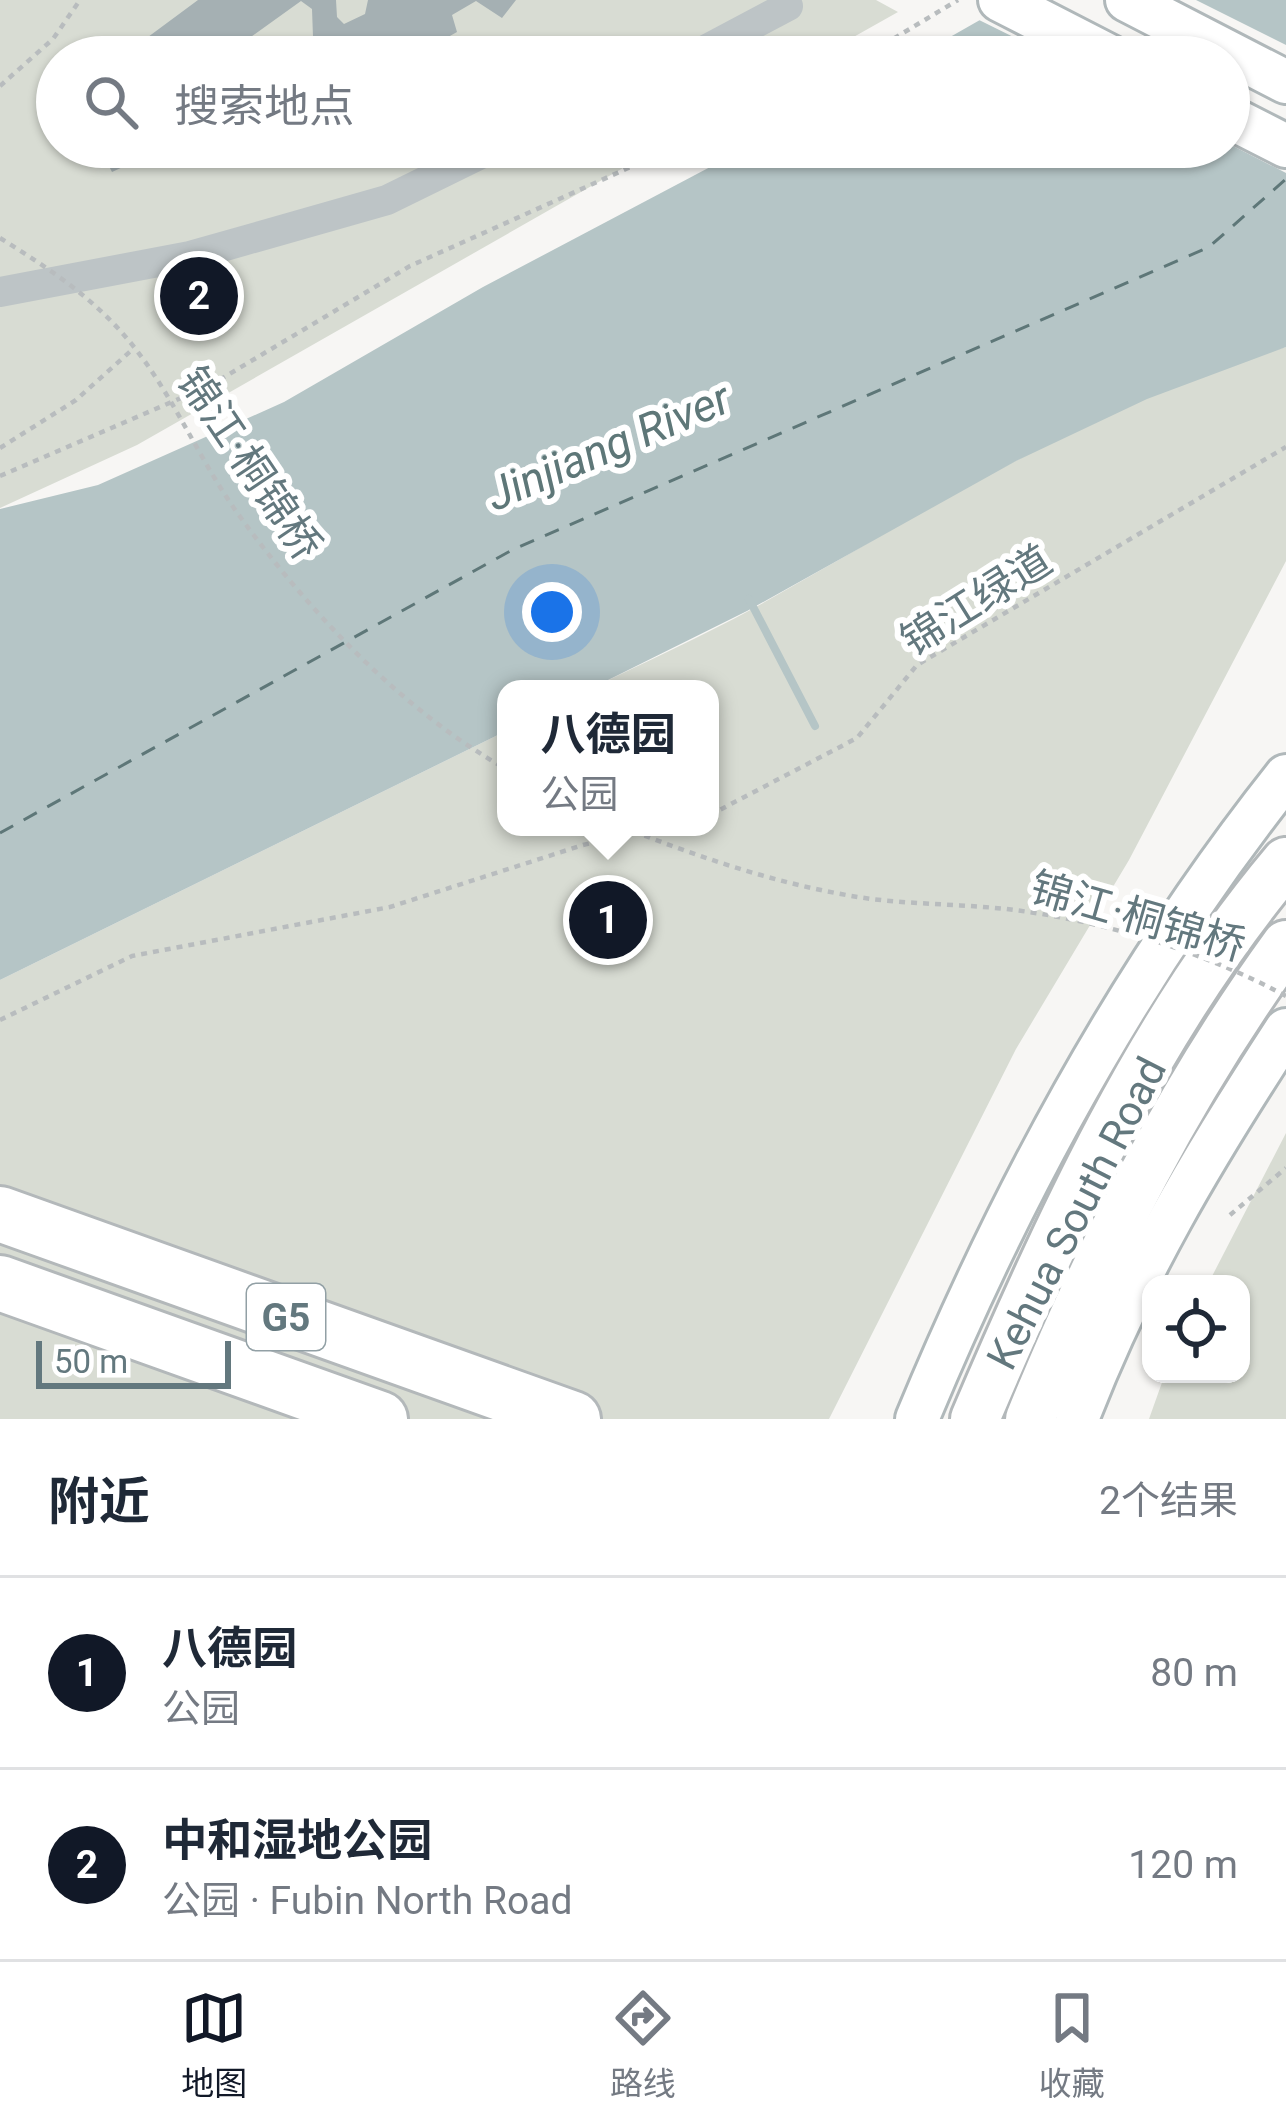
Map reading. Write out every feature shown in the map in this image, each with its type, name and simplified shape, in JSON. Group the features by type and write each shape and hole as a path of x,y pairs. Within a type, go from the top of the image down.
{"highway":[{"path":"975,1419 1030,1289 1109,1135 1182,1009 1286,862"},
{"name":"Kehua South Road","path":"1030,1419 1078,1304 1154,1149 1221,1034 1286,945"},
{"name":"G5","path":"0,1214 573,1419"},
{"name":"G5","path":"0,1283 380,1419"}],"main road":[{"path":"1000,0 1070,36"},
{"path":"1127,0 1197,36"},
{"path":"1250,63 1286,82"},
{"path":"1250,128 1286,146"},
{"path":"917,1419 973,1284 1103,1042 1143,975 1286,776"},
{"path":"1221,1034 1286,992"},
{"path":"1077,1419 1113,1327 1186,1183 1286,1030"}],"street":[{"path":"752,0 796,3"},
{"path":"732,36 796,3"},
{"path":"0,292 190,256 387,200 452,168"}],"path":[{"path":"55,36 80,0"},
{"path":"898,36 958,0"},
{"path":"0,86 36,54"},
{"path":"0,476 211,385 410,266 628,168"},
{"name":"锦江·桐锦桥","path":"0,238 67,281 134,347 240,517 322,617 441,726 497,763"},
{"path":"0,448 76,400 134,347"},
{"name":"锦江绿道","path":"719,810 857,738 917,665 1286,447"},
{"path":"0,1020 132,956 390,907 618,836"},
{"name":"锦江·桐锦桥","path":"645,836 717,864 845,895 1012,910 1110,930 1286,992"},
{"path":"1230,1215 1286,1168"}],"shaded area":[{"path":"0,0 876,0 898,12 855,36 36,36 36,168 623,168 137,445 0,508"},
{"path":"1286,347 1286,561 1129,860 1016,1049 829,1419 0,1419 0,980 497,735 497,836 719,836 719,680 609,680 734,619 1013,462 1147,397"},
{"path":"1286,1133 1286,1419 1149,1419 1162,1383 1250,1383 1250,1275 1213,1275"}],"water":[{"name":"Jinjiang River","path":"1015,0 1286,0 1286,347 1147,399 1016,461 747,611 608,680 497,680 497,735 0,980 0,509 98,485 284,402 483,287 708,168 1250,168 1250,36 952,36"}],"pier":[{"path":"1003,0 1196,0 1286,45 1286,173 1250,155 1250,36 1011,36 973,17"}],"building":[{"path":"198,0 336,0 337,17 344,24 365,14 368,0 516,0 502,18 476,1 452,15 457,32 450,36 313,36 312,9 301,1 252,36 149,36"}],"waterway":[{"path":"749,599 815,726"}],"ferry route":[{"path":"0,833 512,550 1209,247 1286,179"}],"place":[{"name":"中和湿地公园","path":"199,296"},
{"name":"八德园","path":"608,920"}]}
